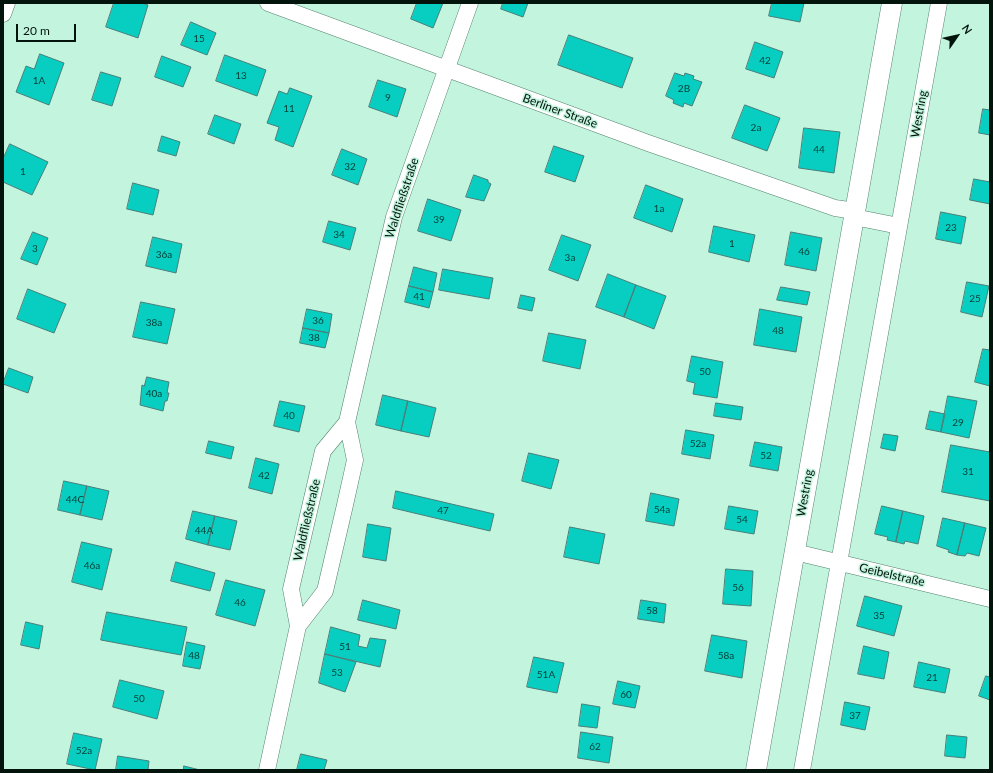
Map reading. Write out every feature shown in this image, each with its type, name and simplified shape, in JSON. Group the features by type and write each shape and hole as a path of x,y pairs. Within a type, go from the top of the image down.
{"street":[{"path":"3,14 7,3"},
{"name":"Berliner Straße","path":"268,3 648,143 854,214"},
{"name":"Waldfließstraße","path":"298,626 325,591 354,460 347,422 394,217 470,3"},
{"name":"Westring","path":"756,770 892,3"},
{"name":"Westring","path":"802,770 939,3"},
{"path":"854,214 899,226"},
{"name":"Waldfließstraße","path":"267,770 298,626 291,589 323,451 347,422"},
{"name":"Geibelstraße","path":"795,552 990,599"}],"building":[{"path":"114,3 141,3 148,5 138,38 106,27"},
{"path":"417,3 443,3 433,28 411,19"},
{"path":"503,3 528,3 523,17 501,9"},
{"path":"772,3 804,3 800,22 769,16"},
{"path":"191,22 216,33 207,55 181,45"},
{"path":"569,35 633,58 622,88 558,65"},
{"path":"755,42 783,52 774,78 746,69"},
{"path":"40,54 64,63 49,105 16,92 26,66 34,69"},
{"path":"225,55 266,70 257,96 216,81"},
{"path":"162,56 191,67 183,87 155,77"},
{"path":"101,72 121,78 112,106 92,100"},
{"path":"675,73 684,76 685,73 694,76 693,79 702,82 692,106 684,103 683,107 673,103 674,100 666,96"},
{"path":"378,80 406,89 397,117 369,107"},
{"path":"290,88 312,96 293,147 275,140 279,127 267,123 279,91 287,94"},
{"path":"745,105 780,118 767,151 732,138"},
{"path":"983,109 990,110 990,135 979,133"},
{"path":"215,115 241,124 234,144 208,134"},
{"path":"804,128 840,132 834,173 799,168"},
{"path":"162,136 180,142 176,156 158,151"},
{"path":"10,144 48,162 32,195 3,182 3,159"},
{"path":"554,146 584,156 575,182 545,172"},
{"path":"342,149 367,159 358,185 332,175"},
{"path":"474,175 488,180 491,184 484,201 466,197"},
{"path":"974,179 990,182 990,204 970,200"},
{"path":"133,183 159,190 153,215 127,209"},
{"path":"646,185 683,199 672,232 634,218"},
{"path":"428,199 461,210 451,241 418,231"},
{"path":"941,212 966,217 961,244 936,239"},
{"path":"329,221 356,228 350,250 323,242"},
{"path":"714,226 755,235 749,262 709,252"},
{"path":"33,232 48,238 37,265 21,259"},
{"path":"791,232 822,238 816,271 785,265"},
{"path":"562,235 591,245 578,281 549,270"},
{"path":"153,237 182,244 176,273 146,266"},
{"path":"414,267 437,273 433,292 409,286"},
{"path":"443,269 493,278 489,299 439,290"},
{"path":"608,274 636,285 624,317 596,307"},
{"path":"967,282 989,286 982,317 961,312"},
{"path":"636,285 666,296 654,329 624,317"},
{"path":"409,286 433,292 429,308 405,302"},
{"path":"781,287 810,292 807,305 777,300"},
{"path":"28,289 66,304 54,333 17,319"},
{"path":"521,295 535,298 532,311 518,308"},
{"path":"141,302 175,309 167,344 133,337"},
{"path":"307,309 332,314 329,333 303,328"},
{"path":"760,309 802,317 796,352 754,345"},
{"path":"303,328 329,333 325,348 300,343"},
{"path":"549,333 586,340 580,369 543,361"},
{"path":"983,349 990,350 990,386 975,382"},
{"path":"692,356 723,362 717,398 693,394 695,383 687,381"},
{"path":"9,368 33,377 28,393 3,384"},
{"path":"147,377 169,382 167,393 169,393 167,401 165,401 163,411 140,405 142,385 144,386"},
{"path":"383,395 408,401 401,431 376,425"},
{"path":"948,396 977,401 969,438 941,432"},
{"path":"280,401 305,406 299,432 274,426"},
{"path":"408,401 436,408 429,437 401,431"},
{"path":"716,403 743,407 741,420 714,416"},
{"path":"930,411 945,414 941,432 926,429"},
{"path":"686,430 714,435 710,459 682,454"},
{"path":"884,434 898,436 895,451 881,448"},
{"path":"209,441 234,447 231,459 206,453"},
{"path":"755,442 782,447 778,471 750,466"},
{"path":"951,445 990,452 990,501 942,492"},
{"path":"529,453 559,460 551,489 522,481"},
{"path":"256,458 279,464 272,494 249,488"},
{"path":"64,481 87,486 80,515 58,510"},
{"path":"87,486 109,491 102,520 80,515"},
{"path":"396,491 494,514 490,531 393,508"},
{"path":"651,493 679,499 674,526 646,521"},
{"path":"729,506 758,511 754,534 725,529"},
{"path":"882,506 903,511 896,542 887,540 888,537 875,534"},
{"path":"193,511 215,516 208,545 186,539"},
{"path":"903,511 924,516 918,544 905,541 904,544 896,542"},
{"path":"215,516 237,521 230,550 208,545"},
{"path":"943,518 965,523 957,555 948,552 949,550 937,546"},
{"path":"965,523 986,528 979,556 967,553 965,556 957,555"},
{"path":"368,524 391,528 386,561 363,557"},
{"path":"570,527 605,534 599,564 564,557"},
{"path":"82,542 112,549 102,590 72,582"},
{"path":"176,562 215,573 210,591 171,581"},
{"path":"726,569 753,571 751,606 723,604"},
{"path":"226,580 265,590 255,626 216,615"},
{"path":"865,596 902,606 894,636 857,626"},
{"path":"363,600 400,610 396,629 358,620"},
{"path":"641,600 666,604 664,623 638,619"},
{"path":"107,612 187,627 181,655 101,640"},
{"path":"26,622 43,626 39,649 21,645"},
{"path":"331,627 360,635 358,646 367,648 370,638 386,640 380,667 325,654"},
{"path":"712,635 747,641 742,678 705,671"},
{"path":"187,642 205,646 200,669 183,666"},
{"path":"864,646 889,652 884,679 858,674"},
{"path":"325,654 356,662 345,692 319,683"},
{"path":"534,657 564,663 557,693 527,687"},
{"path":"919,662 950,669 945,693 914,687"},
{"path":"986,676 990,677 990,700 979,696"},
{"path":"120,680 164,691 157,719 113,707"},
{"path":"618,681 640,686 635,708 613,704"},
{"path":"845,702 870,707 865,730 841,725"},
{"path":"582,704 600,707 597,728 579,726"},
{"path":"581,732 613,737 609,763 578,758"},
{"path":"74,733 102,739 95,770 67,764"},
{"path":"947,735 967,737 965,758 945,756"},
{"path":"301,754 327,760 324,770 297,770"},
{"path":"118,756 149,761 148,770 116,770"},
{"path":"184,766 200,770 184,770"}]}
